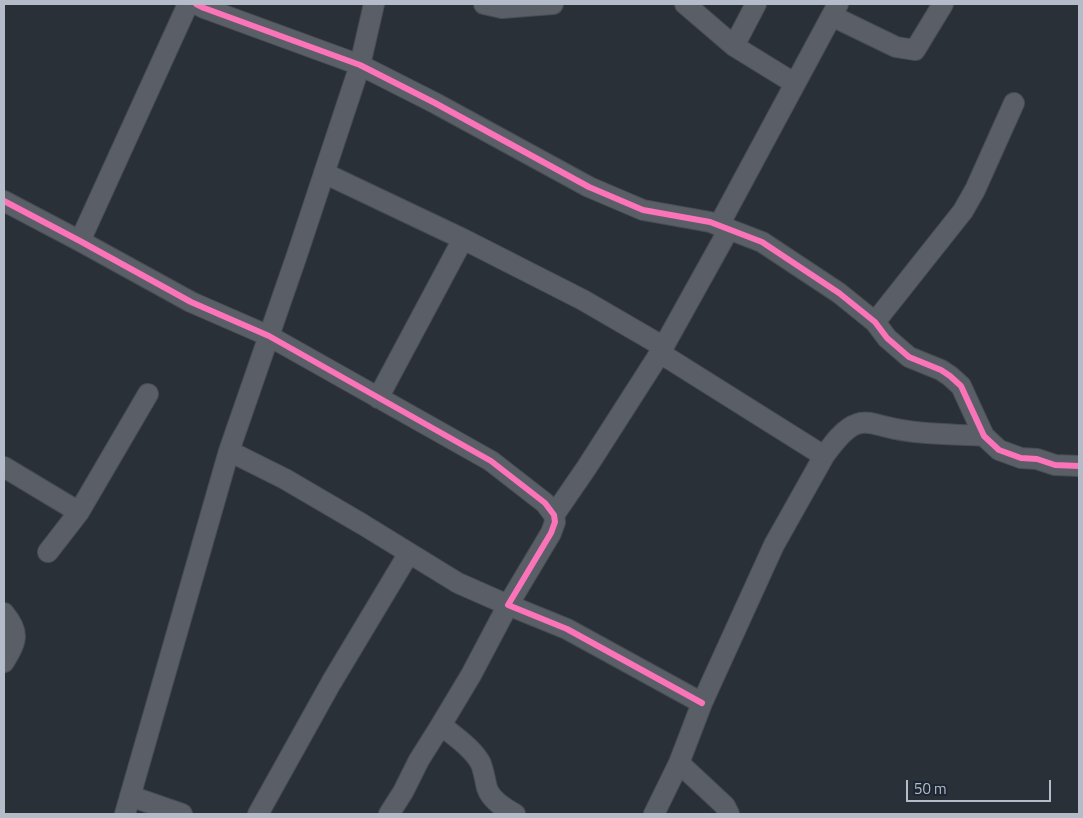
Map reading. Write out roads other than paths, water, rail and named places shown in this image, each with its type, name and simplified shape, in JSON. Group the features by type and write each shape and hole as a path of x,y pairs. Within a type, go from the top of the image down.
{"street":[{"path":"80,240 188,4"},
{"path":"196,4 266,32 360,65 443,107 589,187 643,210 697,219 762,242 840,293 874,322 887,338 909,357 940,370 961,386 984,436 999,450 1021,458 1037,458 1055,465 1079,466"},
{"path":"182,814 128,805 229,451 360,65 374,4"},
{"path":"484,4 502,8 552,4"},
{"path":"685,4 734,46 794,83"},
{"path":"734,46 756,4"},
{"path":"554,516 588,467 662,350 794,83 835,10 896,47 916,50 943,4"},
{"path":"874,322 963,211 975,190 1014,103"},
{"path":"324,173 583,300 824,456"},
{"path":"4,201 80,240 191,302 269,336 491,461 545,503 554,516 555,522 551,533 508,605 471,676 419,760 403,792 389,814"},
{"path":"378,398 462,239"},
{"path":"48,552 79,512 148,394"},
{"path":"654,814 774,545 824,456 851,426 859,423 868,422 908,432 984,436"},
{"path":"229,451 285,479 458,583 566,628 702,703"},
{"path":"4,468 79,512"},
{"path":"258,814 331,683 409,553"},
{"path":"4,613 11,622 15,633 15,643 4,662"},
{"path":"442,725 481,764 491,796 515,814"},
{"path":"678,763 725,806 729,814"}]}
